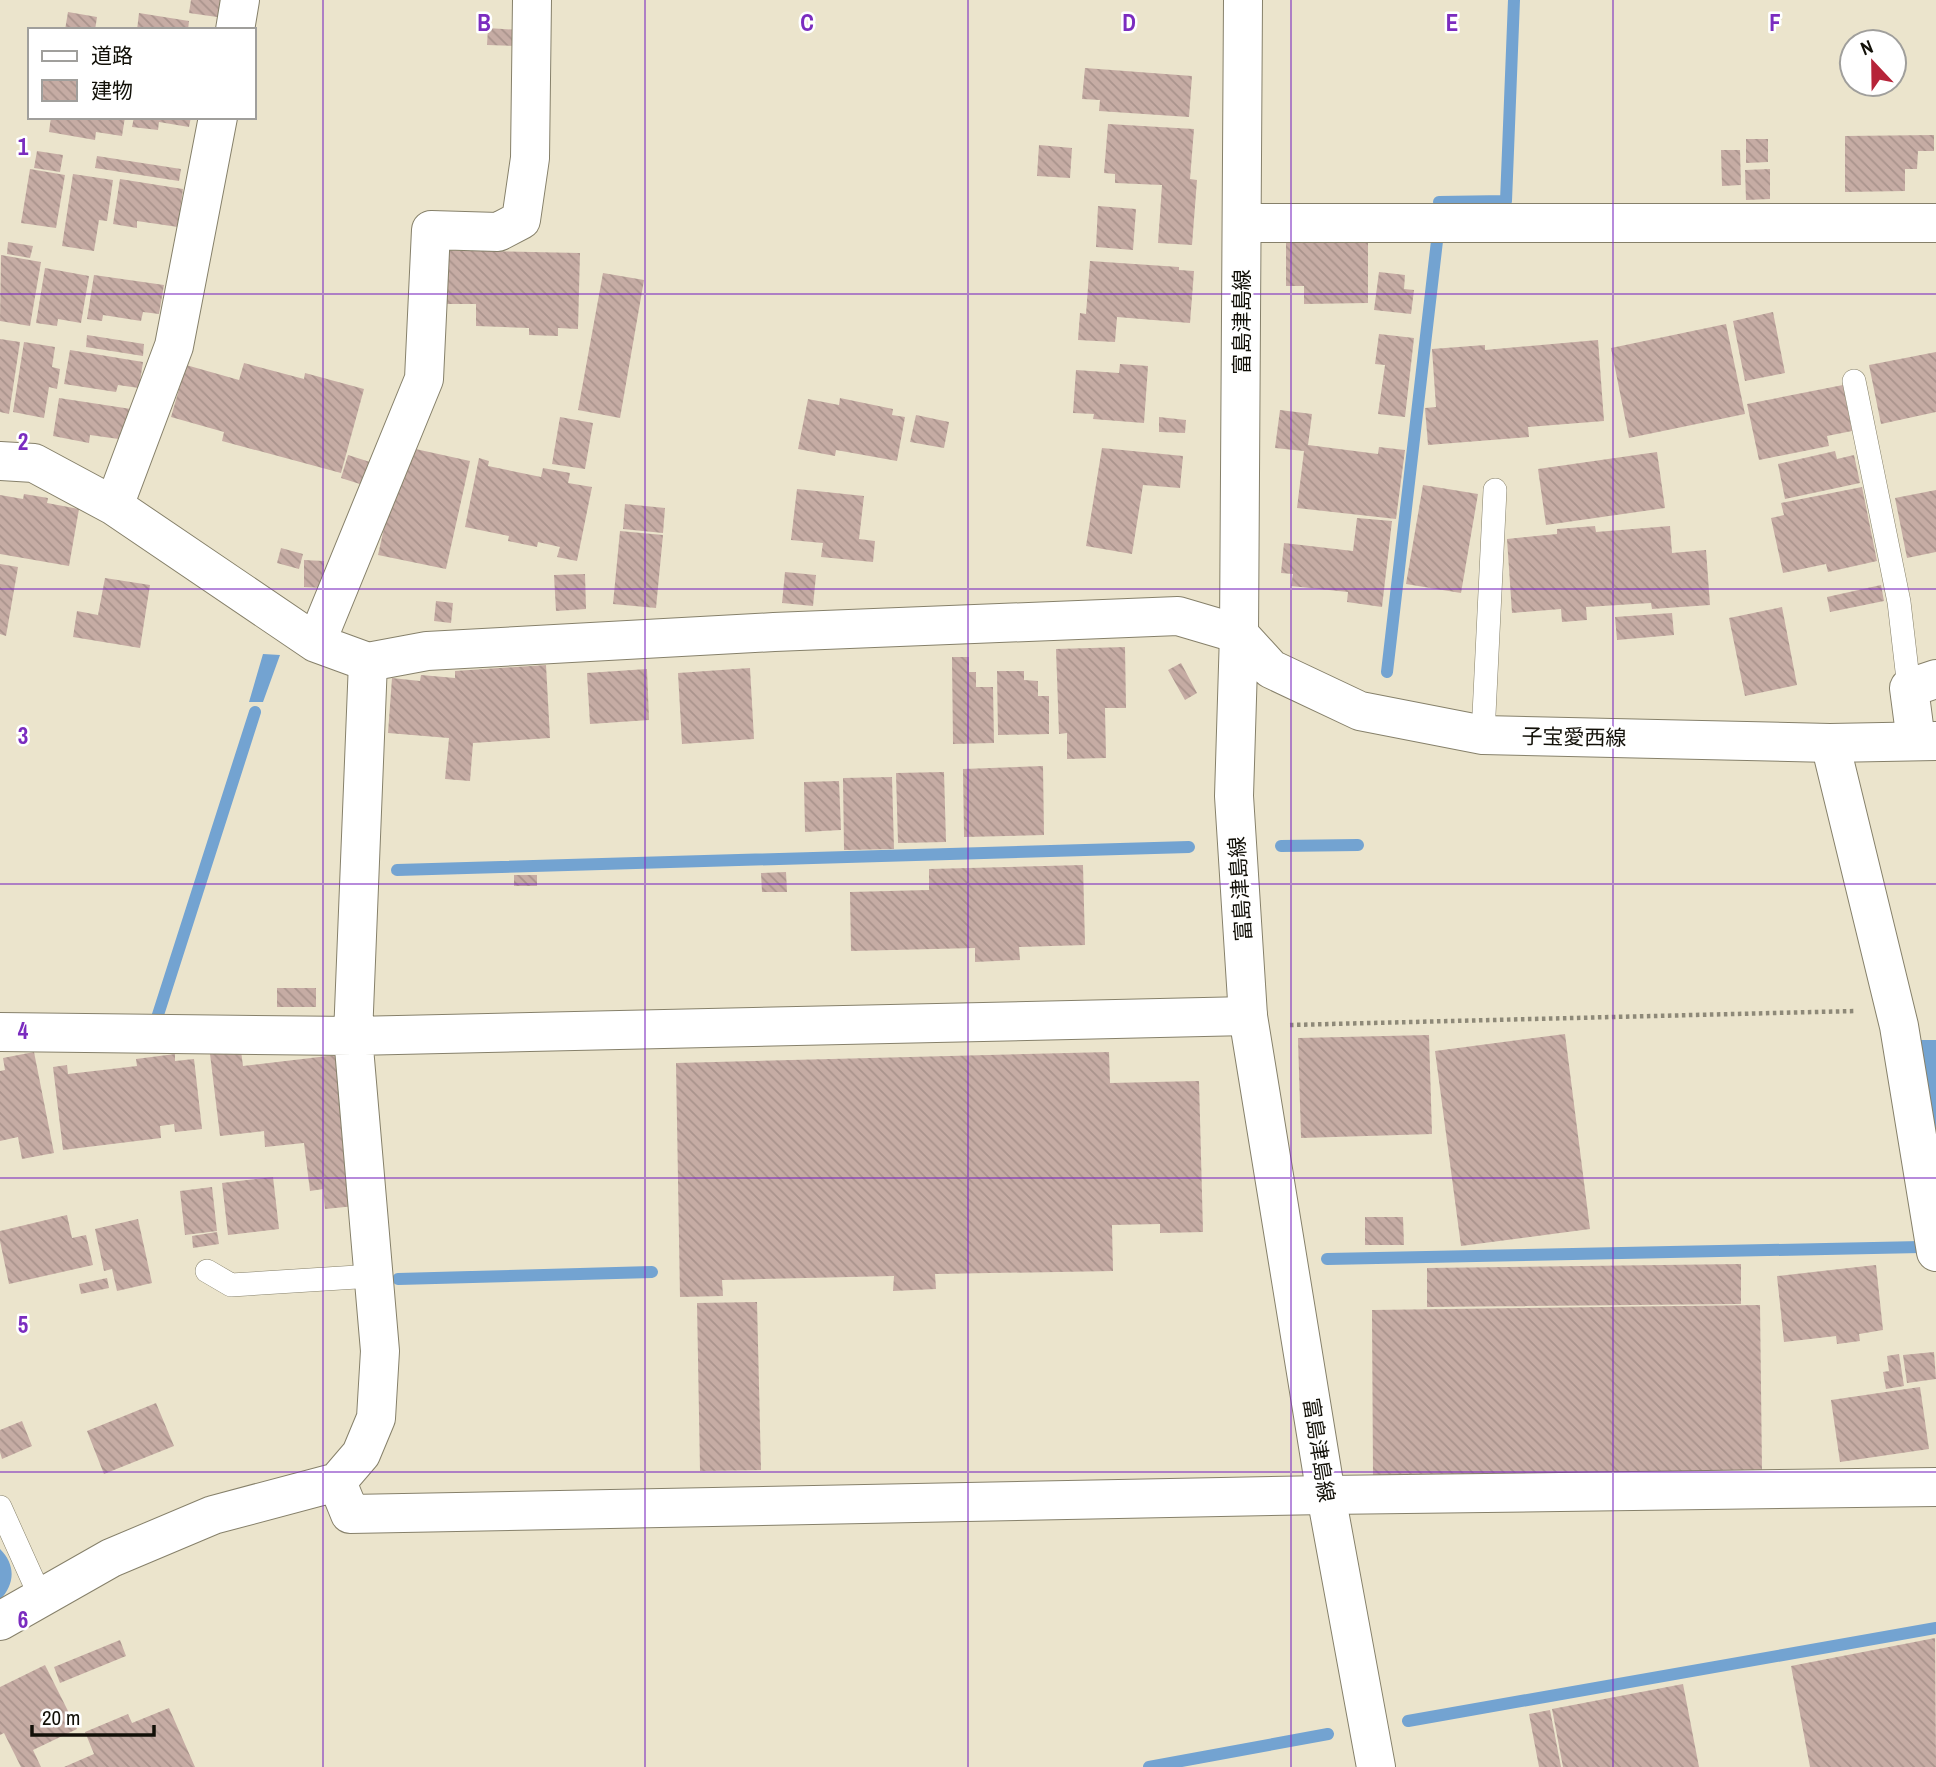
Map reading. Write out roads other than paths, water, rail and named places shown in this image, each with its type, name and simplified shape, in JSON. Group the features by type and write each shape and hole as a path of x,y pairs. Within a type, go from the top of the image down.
{"street":[{"path":"235,28 240,0"},
{"path":"316,643 424,379 431,230 498,232 521,219 530,158 532,0"},
{"name":"富島津島線","path":"1243,0 1239,634 1234,796 1249,1021 1326,1495 1376,1767"},
{"path":"114,506 174,346 218,119"},
{"path":"1242,223 1936,223"},
{"path":"0,461 34,463 114,506 316,643 368,662 427,651 774,632 1178,616 1239,634"},
{"name":"子宝愛西線","path":"1239,634 1271,669 1360,711 1483,735 1830,743 1926,741"},
{"path":"0,1621 111,1558 213,1515 337,1482 361,1454 376,1418 380,1351 353,1036 368,662"},
{"path":"1923,683 1926,741"},
{"path":"1830,743 1895,1010 1936,1252"},
{"path":"0,1032 353,1036 1249,1021"},
{"path":"337,1482 350,1514 1326,1495 1936,1488"}],"lane":[{"path":"1854,381 1899,602 1923,683"},
{"path":"1483,735 1495,490"},
{"path":"207,1271 231,1285 373,1276"},
{"path":"0,1507 41,1598"}],"water":[{"path":"263,654 280,655 263,702 249,702"},
{"path":"1911,1040 1936,1040 1936,1180"},
{"path":"0,1549 9,1561 12,1574 9,1588 0,1600"}],"waterway":[{"path":"1439,202 1506,201 1514,0"},
{"path":"1387,672 1437,241"},
{"path":"156,1021 255,712"},
{"path":"1281,846 1358,845"},
{"path":"397,870 1189,847"},
{"path":"1327,1259 1921,1247"},
{"path":"398,1279 652,1272"},
{"path":"1408,1721 1936,1628"},
{"path":"1149,1767 1328,1734"}]}
